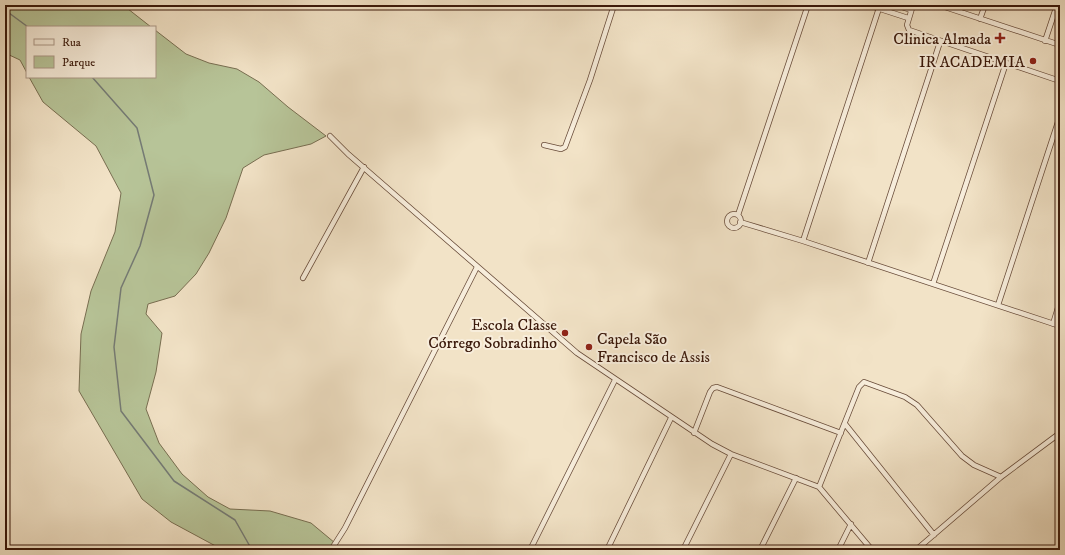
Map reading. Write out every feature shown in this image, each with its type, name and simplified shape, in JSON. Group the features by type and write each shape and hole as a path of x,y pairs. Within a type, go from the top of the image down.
{"street":[{"path":"544,144 561,149 565,147 590,80 614,5"},
{"path":"740,222 738,215 808,5"},
{"path":"868,5 879,7 908,18"},
{"path":"896,5 912,7 908,18 908,30 1060,81"},
{"path":"939,5 1060,45"},
{"path":"980,19 985,5"},
{"path":"1045,41 1057,5"},
{"path":"803,241 879,7"},
{"path":"868,263 940,42"},
{"path":"932,284 1006,63"},
{"path":"998,305 1060,116"},
{"path":"330,136 336,143 576,353 694,433 731,454 819,487 872,550"},
{"path":"303,278 364,167"},
{"path":"738,215 730,215 727,222 730,227 735,228 740,222"},
{"path":"740,222 803,241 1060,326"},
{"path":"331,550 345,528 477,267"},
{"path":"1053,324 1060,301"},
{"path":"530,550 615,380"},
{"path":"819,487 860,385 866,382 905,397 917,404 962,456 974,465 1001,477"},
{"path":"694,433 710,392 713,388 717,387 841,433"},
{"path":"607,550 671,418"},
{"path":"844,424 934,534"},
{"path":"916,550 1001,477 1060,433"},
{"path":"683,550 731,454"},
{"path":"760,550 796,478"},
{"path":"838,550 851,524"}],"green space":[{"path":"5,5 123,5 150,26 26,26 26,71 20,60 5,53"},
{"path":"156,31 186,54 209,63 237,69 259,82 288,107 326,136 311,144 264,155 243,168 226,218 209,253 196,274 175,296 148,304 146,314 162,333 156,372 146,409 159,443 182,474 208,497 230,509 270,511 311,523 335,543 339,550 223,550 171,522 142,499 79,391 81,334 91,291 115,232 121,193 96,146 43,102 30,78 156,78"}],"waterway":[{"path":"5,10 27,26"},
{"path":"93,78 137,128 154,195 140,246 121,288 114,347 121,411 174,481 235,520 252,550"}],"place":[{"name":"Clinica Almada","path":"1000,38"},
{"name":"IR ACADEMIA","path":"1033,61"},
{"name":"Escola Classe Córrego Sobradinho","path":"565,333"},
{"name":"Capela São Francisco de Assis","path":"589,347"}]}
